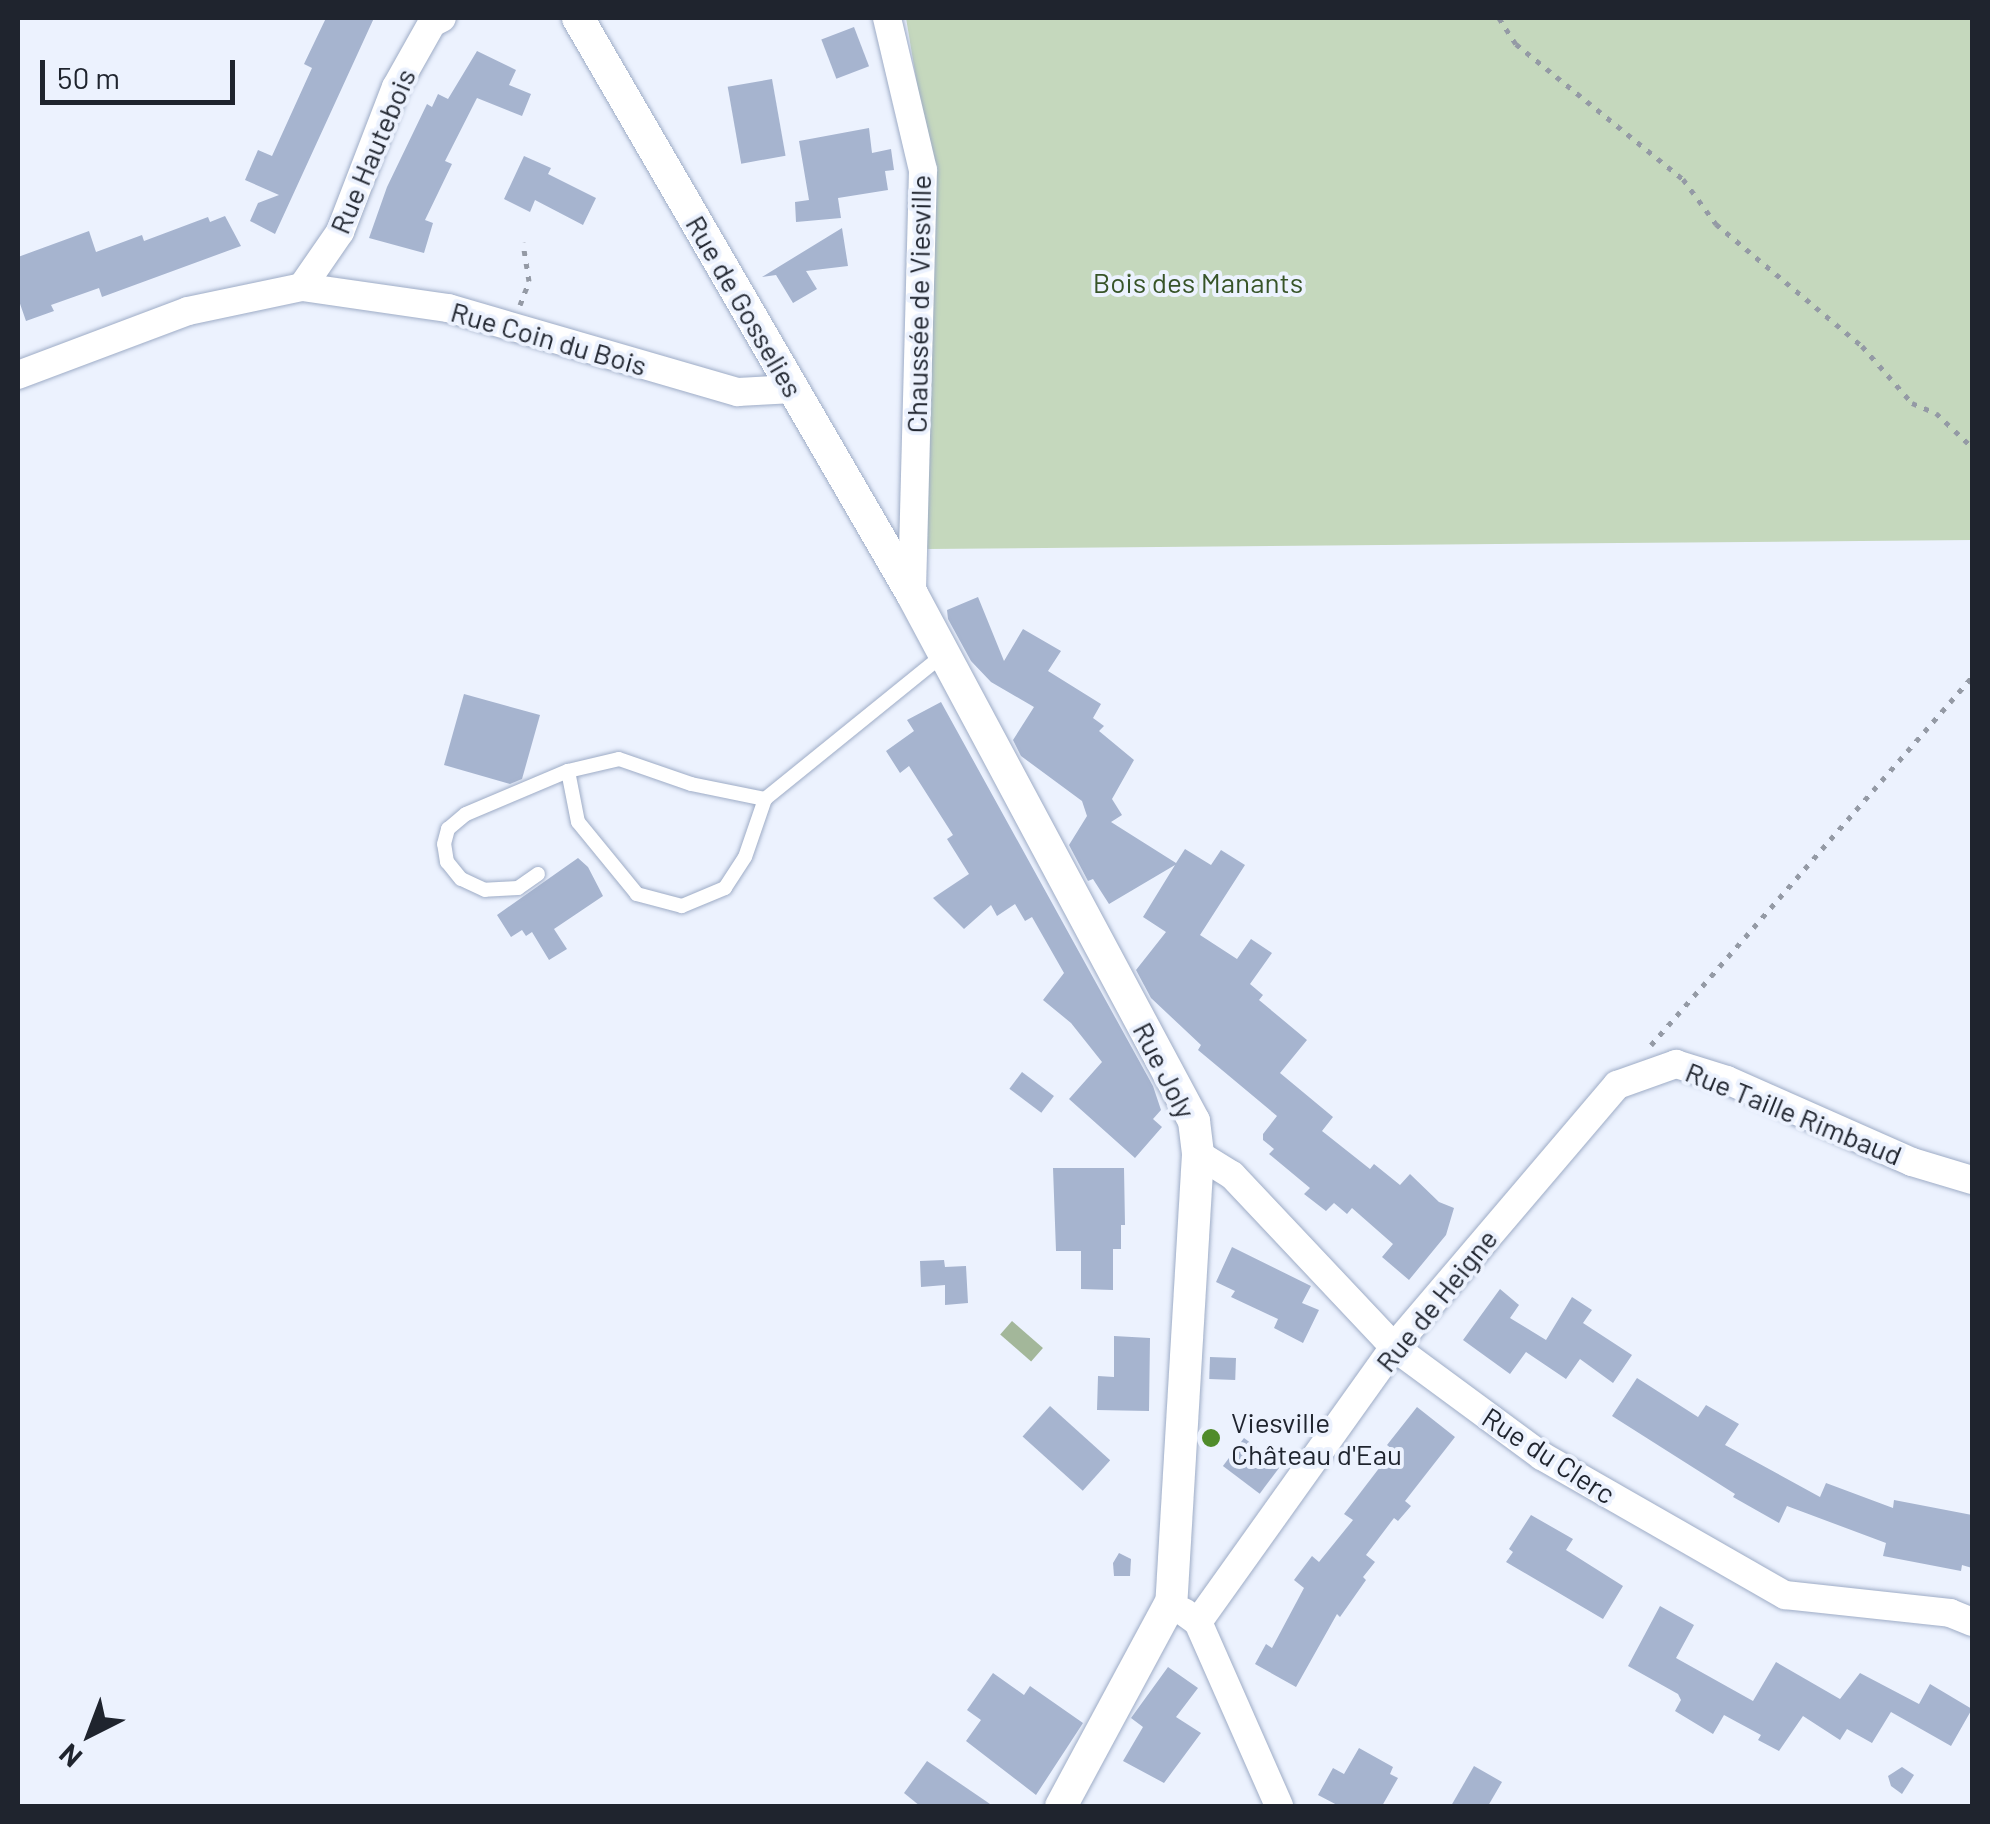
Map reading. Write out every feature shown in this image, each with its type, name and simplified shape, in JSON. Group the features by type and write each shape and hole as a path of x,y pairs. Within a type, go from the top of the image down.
{"street":[{"name":"Rue Hautebois","path":"302,287 340,232 396,87 432,24 442,18"},
{"name":"Rue de Gosselies","path":"578,18 912,594"},
{"name":"Chaussée de Viesville","path":"887,18 923,170 912,594"},
{"name":"Rue Coin du Bois","path":"302,287 448,308 738,392 793,389"},
{"path":"18,375 188,311 302,287"},
{"name":"Rue Joly","path":"912,594 1194,1121 1198,1154 1170,1602"},
{"name":"Rue Taille Rimbaud","path":"1617,1086 1676,1064 1727,1080 1912,1162 1972,1180"},
{"name":"Rue de Heigne","path":"1198,1622 1394,1347 1617,1086"},
{"name":"Rue du Clerc","path":"1198,1154 1232,1175 1394,1347 1542,1456 1786,1596 1950,1613 1972,1622"},
{"path":"1061,1806 1170,1602 1198,1622 1278,1806"}],"lane":[{"path":"568,771 578,822 637,894 682,906 724,888 745,857 765,799 944,654"},
{"path":"538,874 518,888 485,890 461,879 447,862 444,844 448,829 466,814 568,771 619,759 692,784 765,799"}],"path":[{"path":"1499,18 1516,44 1682,179 1716,224 1862,346 1912,402 1936,413 1972,447"},
{"path":"511,326 529,280 523,242"},
{"path":"1617,1086 1738,940 1972,677"}],"green space":[{"name":"Bois des Manants","path":"906,18 1972,18 1972,540 927,549 934,186"}],"shaded area":[{"path":"1012,1321 1043,1348 1031,1361 1000,1335"}],"building":[{"path":"326,18 374,18 275,234 250,221 258,203 279,195 245,180 258,150 272,156 312,68 304,64"},
{"path":"854,27 869,66 836,79 821,40"},
{"path":"477,51 516,70 509,85 531,94 522,116 477,98 445,161 452,164 425,220 433,223 424,253 369,238 387,187 427,104 432,107 438,94 448,99"},
{"path":"772,79 786,156 741,164 728,87"},
{"path":"869,128 872,153 891,149 894,170 885,171 888,190 838,198 841,218 796,222 795,202 809,200 799,141"},
{"path":"524,156 551,168 548,174 596,198 583,225 535,200 530,212 504,199"},
{"path":"225,216 241,246 102,297 99,288 51,305 54,311 26,321 18,298 18,257 89,231 96,252 142,235 144,241 208,217 210,222"},
{"path":"842,228 848,266 806,271 817,289 793,303 776,275 762,277"},
{"path":"978,597 1004,661 1023,629 1061,651 1048,671 1101,704 1093,718 1104,726 1099,731 1134,760 1112,799 1122,815 1111,822 1176,863 1185,849 1211,865 1221,850 1245,865 1200,935 1237,959 1251,939 1272,953 1250,984 1263,995 1259,1000 1307,1040 1280,1073 1333,1117 1322,1131 1370,1169 1374,1164 1400,1185 1410,1174 1439,1202 1454,1208 1446,1235 1409,1280 1382,1257 1393,1244 1352,1208 1347,1214 1334,1203 1326,1211 1304,1194 1310,1188 1269,1154 1274,1149 1263,1140 1263,1134 1277,1116 1198,1050 1201,1045 1151,998 1136,970 1166,932 1143,917 1175,865 1109,904 1093,879 1088,881 1069,845 1087,816 1082,801 1021,756 1013,740 1034,707 991,682 971,661 948,619 947,610"},
{"path":"464,694 540,715 522,779 510,784 444,765"},
{"path":"941,702 1153,1086 1161,1110 1153,1119 1162,1127 1135,1158 1069,1099 1102,1062 1071,1023 1043,1000 1064,973 1032,917 1025,921 1015,904 997,916 991,905 964,929 933,898 969,874 947,839 953,835 909,766 900,773 886,751 914,731 907,720"},
{"path":"578,858 588,867 603,896 554,929 567,949 549,960 532,932 526,936 522,930 511,937 497,915"},
{"path":"1022,1072 1054,1096 1041,1113 1009,1089"},
{"path":"1053,1168 1124,1168 1125,1225 1121,1225 1121,1249 1113,1249 1113,1290 1081,1289 1081,1251 1056,1251"},
{"path":"1232,1247 1311,1286 1302,1303 1319,1310 1303,1343 1274,1328 1278,1319 1231,1297 1235,1291 1216,1282"},
{"path":"944,1260 945,1267 966,1266 968,1303 945,1305 945,1285 921,1287 920,1261"},
{"path":"1500,1289 1519,1305 1510,1318 1546,1340 1572,1297 1592,1310 1583,1323 1632,1355 1613,1383 1580,1359 1566,1379 1526,1352 1510,1374 1463,1340"},
{"path":"1114,1336 1150,1338 1149,1411 1097,1410 1098,1376 1114,1377"},
{"path":"1210,1357 1236,1358 1235,1380 1209,1379"},
{"path":"1637,1378 1698,1417 1706,1405 1739,1424 1725,1445 1820,1497 1826,1483 1893,1508 1894,1500 1972,1515 1972,1568 1962,1565 1961,1571 1883,1556 1886,1543 1787,1506 1779,1523 1733,1497 1735,1494 1612,1416"},
{"path":"1050,1406 1110,1460 1083,1491 1023,1436"},
{"path":"1417,1407 1455,1437 1405,1501 1411,1506 1398,1521 1394,1518 1366,1555 1375,1562 1363,1577 1366,1580 1340,1617 1337,1614 1296,1687 1255,1664 1266,1644 1272,1648 1304,1588 1294,1580 1312,1556 1319,1562 1353,1520 1344,1514 1393,1450 1387,1445"},
{"path":"1244,1438 1281,1466 1260,1494 1223,1466"},
{"path":"1531,1515 1573,1539 1566,1550 1623,1586 1603,1619 1506,1562 1513,1552 1509,1549"},
{"path":"1119,1553 1131,1559 1130,1576 1114,1576 1113,1563"},
{"path":"1660,1606 1694,1625 1676,1658 1753,1701 1776,1662 1840,1699 1860,1673 1919,1704 1930,1684 1972,1709 1951,1746 1891,1712 1872,1743 1847,1729 1840,1740 1803,1716 1779,1751 1758,1740 1761,1735 1724,1715 1713,1734 1675,1711 1681,1700 1678,1694 1628,1666"},
{"path":"1168,1667 1198,1688 1176,1717 1201,1733 1164,1783 1123,1761 1143,1727 1131,1718"},
{"path":"993,1673 1024,1695 1030,1686 1083,1723 1036,1795 966,1741 981,1720 967,1710"},
{"path":"1359,1748 1393,1767 1390,1774 1398,1778 1382,1806 1339,1806 1318,1795 1333,1768 1344,1774"},
{"path":"927,1761 993,1806 920,1806 904,1793"},
{"path":"1474,1766 1502,1782 1488,1806 1451,1806"},
{"path":"1902,1767 1914,1775 1902,1794 1891,1786 1888,1776"}],"place":[{"name":"Viesville Château d'Eau","path":"1211,1438"}]}
